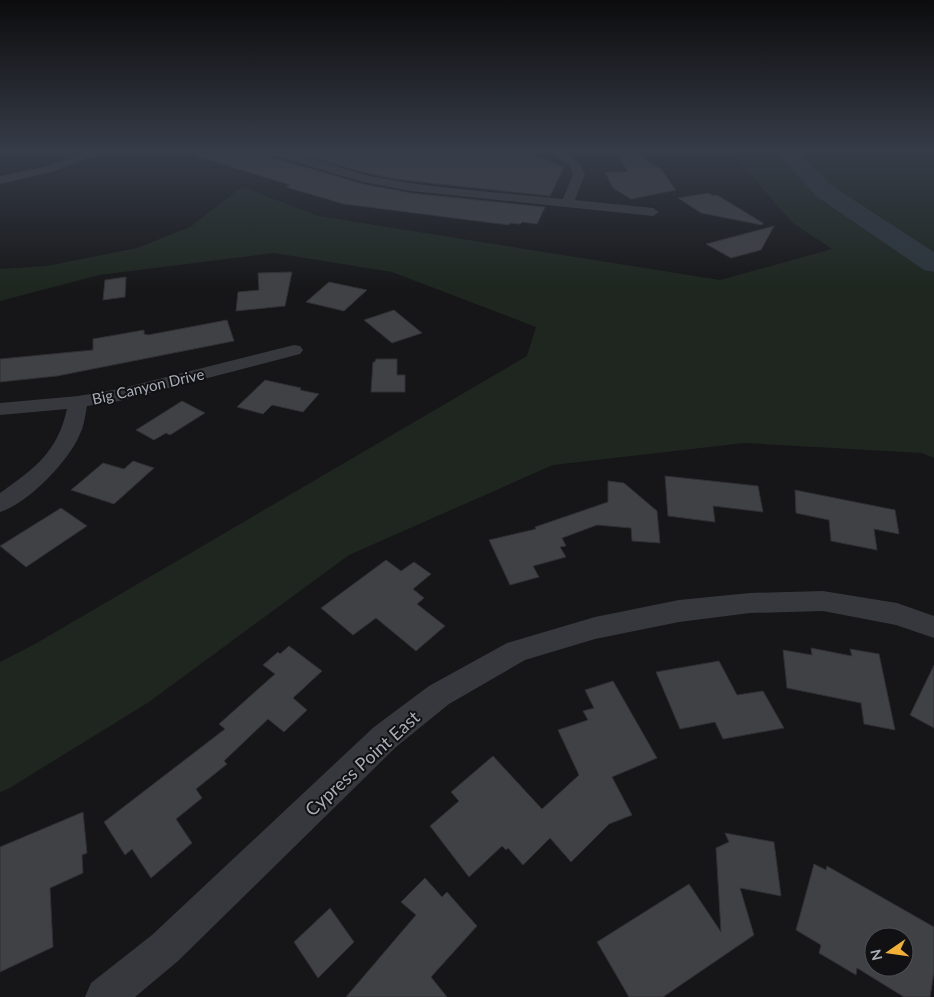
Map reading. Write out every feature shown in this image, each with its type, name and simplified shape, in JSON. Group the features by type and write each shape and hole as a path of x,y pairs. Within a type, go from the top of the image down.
{"street":[{"path":"520,199 652,212"},
{"path":"567,204 569,199"},
{"name":"Big Canyon Drive","path":"0,409 78,402 119,395 294,350"},
{"path":"0,504 27,485 55,457 69,437 78,402"},
{"name":"Cypress Point East","path":"105,997 165,948 385,737 440,695 517,650 595,628 679,611 750,603 824,601 897,614 934,627"}],"shaded area":[{"path":"227,199 272,199 318,216 720,280 832,249 794,224 771,199 934,199 934,458 922,453 744,443 553,465 349,555 149,702 8,789 0,792 0,662 35,644 527,356 536,327 392,272 274,253 99,275 0,301 0,269 47,266 137,248 190,227"}],"building":[{"path":"325,199 464,199 545,207 537,224 522,222 520,224 510,223 509,225 344,204"},
{"path":"679,199 723,199 763,223 762,225 701,213"},
{"path":"774,226 761,250 731,258 706,244"},
{"path":"292,272 285,306 236,311 238,292 259,290 258,273"},
{"path":"126,277 125,297 103,300 105,280"},
{"path":"329,282 367,290 344,311 306,302"},
{"path":"394,310 422,333 392,343 364,320"},
{"path":"227,320 234,341 57,376 0,382 0,359 93,350 93,339 144,330 144,334 148,335"},
{"path":"376,359 397,359 397,375 405,375 405,392 371,392 373,362"},
{"path":"265,380 319,394 303,412 272,405 263,414 237,407"},
{"path":"182,401 205,413 170,435 166,433 154,440 136,430"},
{"path":"133,461 154,468 114,504 71,490 103,463 124,469"},
{"path":"665,476 758,486 763,512 713,506 715,522 668,516"},
{"path":"608,481 624,483 657,511 660,543 632,541 631,528 597,525 562,538 566,546 560,547 566,557 533,566 539,577 510,585 489,540 536,529 535,527 608,502"},
{"path":"795,490 895,510 899,534 874,529 877,550 831,541 829,520 796,513"},
{"path":"61,508 87,526 26,567 0,546"},
{"path":"386,560 401,571 414,562 431,574 413,589 424,598 417,604 445,626 416,651 376,618 353,635 321,608"},
{"path":"289,646 322,671 293,698 307,710 284,732 268,719 224,761 227,764 196,789 202,798 176,819 192,843 151,878 132,849 125,855 104,822 225,729 219,724 275,674 263,665 278,652 280,654"},
{"path":"811,648 852,656 850,649 879,654 895,730 864,724 861,703 787,688 783,650 812,655"},
{"path":"719,661 737,695 763,691 784,728 723,739 715,722 680,729 656,672"},
{"path":"934,665 934,728 910,715"},
{"path":"613,681 657,758 612,777 632,815 609,824 571,862 550,838 523,865 508,848 506,850 502,846 469,877 430,826 459,801 451,792 493,756 542,809 579,775 558,730 588,720 583,711 594,708 585,690"},
{"path":"83,812 87,853 82,855 83,873 50,888 53,947 0,972 0,847"},
{"path":"725,833 774,842 781,896 740,888 754,935 663,997 629,997 597,942 689,884 721,932 716,848 729,842"},
{"path":"814,864 826,870 827,866 934,927 934,972 930,997 904,997 872,977 914,977 914,927 864,927 864,972 857,968 856,975 819,953 821,945 796,930"},
{"path":"425,878 442,897 447,892 477,926 431,977 447,997 346,997 416,915 401,902"},
{"path":"330,908 354,942 318,978 294,942"}],"waterway":[{"path":"835,199 934,264"}]}
